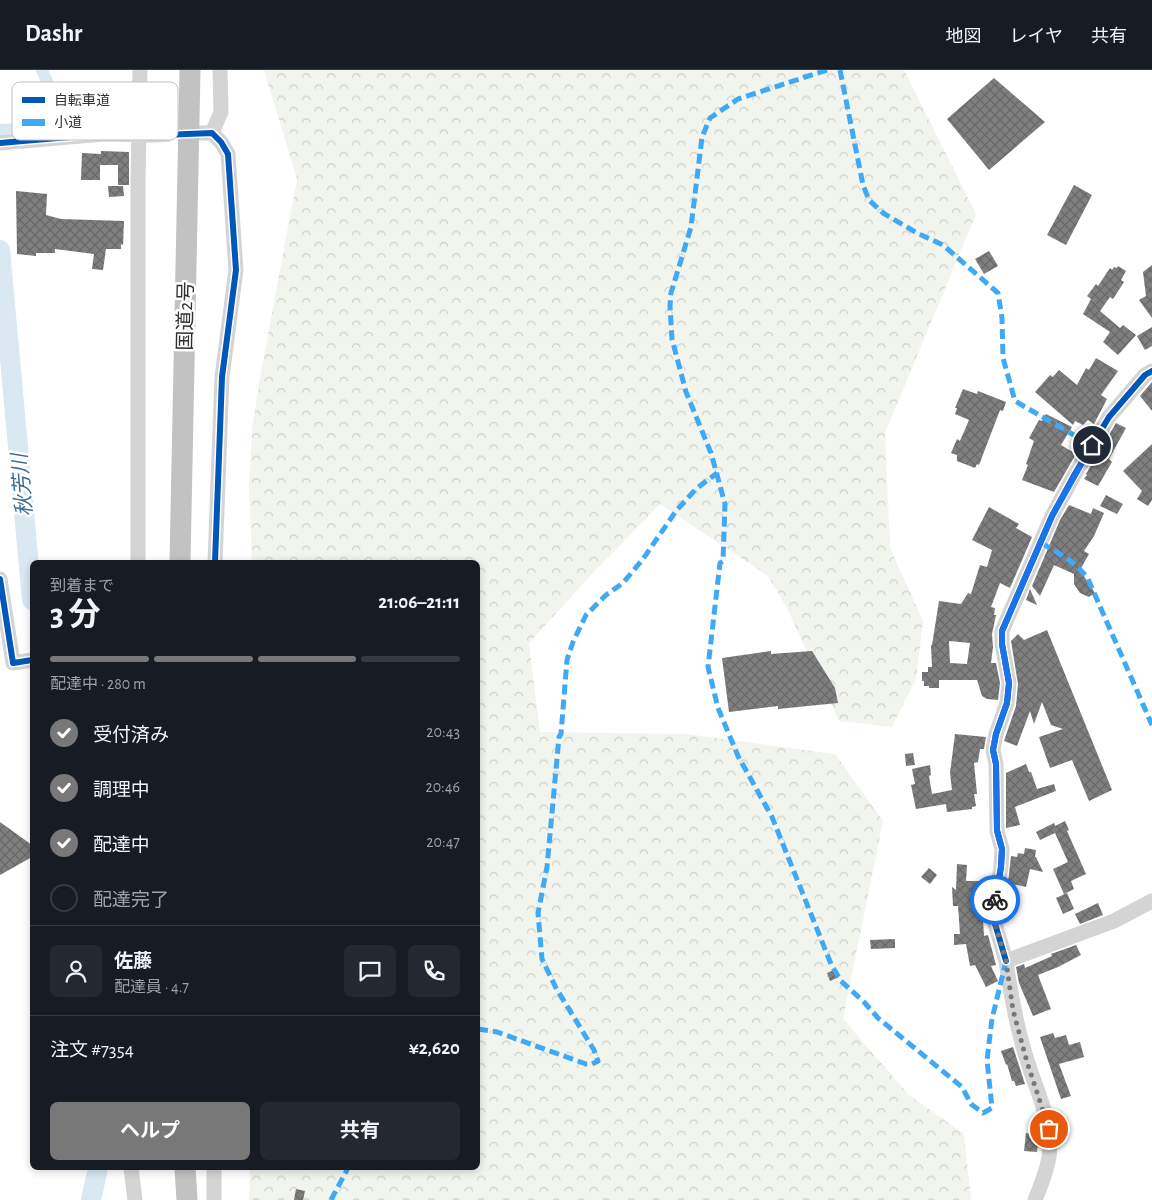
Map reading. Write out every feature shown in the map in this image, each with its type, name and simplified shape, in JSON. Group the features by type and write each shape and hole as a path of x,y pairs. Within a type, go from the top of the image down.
{"highway":[{"name":"国道2号","path":"180,560 190,70"},
{"path":"181,1170 181,1200"},
{"path":"185,1170 187,1200"}],"street":[{"path":"215,560 222,377 236,270 228,154 221,142 205,133 221,112 220,70"},
{"path":"0,143 35,140"},
{"path":"138,140 138,560"},
{"path":"1035,1200 1045,1175 1048,1160 1050,1145 1049,1129 1027,1062 1013,1010 1006,961 993,917 1002,849 997,830 996,764 993,750 996,734 1007,703 1009,683 1002,644 1002,631 1052,516 1080,465 1109,417 1145,375 1152,371"},
{"path":"0,579 13,663 30,660"},
{"path":"1006,961 1114,921 1152,901"},
{"path":"131,1170 135,1200"},
{"path":"214,1170 214,1200"}],"green space":[{"path":"264,70 904,70 976,214 885,433 890,548 923,621 916,679 892,727 839,721 787,608 768,576 660,504 591,575 529,643 540,732 687,734 835,754 883,821 843,1019 909,1095 964,1134 971,1200 249,1200 250,1170 480,1170 480,560 252,560 249,486 252,429 297,179"}],"building":[{"path":"994,78 1045,122 989,170 947,119"},
{"path":"101,151 129,152 129,185 118,185 118,165 100,165 100,180 81,180 82,153 101,154"},
{"path":"1074,185 1092,195 1066,245 1047,235"},
{"path":"108,186 123,186 124,196 109,197"},
{"path":"16,191 47,194 46,215 61,219 124,221 123,245 121,244 121,249 106,249 103,270 92,269 94,254 55,249 55,253 36,253 36,256 17,254"},
{"path":"989,251 998,266 984,274 975,259"},
{"path":"1152,265 1152,318 1139,300 1146,296 1143,272"},
{"path":"1118,266 1126,271 1121,280 1124,282 1113,299 1110,297 1100,311 1120,328 1123,325 1136,335 1118,355 1103,342 1110,332 1083,314 1091,299 1087,296 1096,284 1098,286 1110,268 1112,270"},
{"path":"1152,327 1152,346 1145,350 1137,336"},
{"path":"1096,358 1118,371 1101,395 1107,399 1094,424 1088,420 1083,425 1075,421 1073,425 1035,392 1050,375 1053,377 1059,370 1077,385 1086,368 1089,370"},
{"path":"1152,382 1152,411 1140,396"},
{"path":"963,389 977,394 978,391 1006,402 1003,411 1000,410 979,465 977,464 975,468 957,461 957,455 951,453 957,439 960,441 969,420 955,414 957,408 955,408"},
{"path":"1046,414 1072,427 1061,445 1076,454 1054,492 1022,480 1034,441 1029,438 1039,420 1042,421"},
{"path":"1116,423 1126,428 1109,459 1112,462 1098,486 1084,479"},
{"path":"1152,444 1152,500 1148,506 1137,499 1142,491 1123,471"},
{"path":"1106,495 1123,504 1117,514 1100,506"},
{"path":"1069,505 1091,514 1093,508 1104,513 1094,536 1084,551 1089,554 1080,570 1095,593 1089,597 1080,593 1074,584 1074,574 1054,565 1040,596 1032,586 1060,520"},
{"path":"989,507 1019,524 1016,528 1032,537 1010,588 1000,583 991,607 995,608 994,615 996,615 992,634 991,663 996,663 1000,683 998,700 987,699 982,696 977,680 939,680 939,688 924,686 924,681 922,681 922,672 928,672 928,667 932,667 931,645 939,601 961,604 968,593 971,594 980,565 987,567 992,550 972,540","holes":["949,641 970,643 967,664 950,663"]},
{"path":"1030,589 1033,596 1037,605 1026,600"},
{"path":"1047,630 1112,790 1089,801 1072,760 1050,768 1039,737 1063,729 1051,725 1042,702 1034,724 1030,711 1017,746 1004,741 1016,706 1018,684 1011,641 1018,634 1024,640"},
{"path":"771,651 771,654 812,651 835,688 838,703 778,709 778,706 729,712 722,658"},
{"path":"955,734 986,737 984,749 980,749 978,762 974,763 977,794 974,794 976,806 972,807 972,809 947,812 946,804 916,809 911,785 915,784 912,769 930,765 931,775 929,776 932,794 952,790 950,773"},
{"path":"913,753 915,765 906,766 905,754"},
{"path":"1026,764 1037,789 1054,784 1056,791 1015,807 1020,825 1006,828 1006,773"},
{"path":"1065,821 1069,830 1067,831 1086,874 1071,881 1074,889 1064,894 1053,869 1068,862 1055,833 1040,840 1036,832 1054,823 1055,826"},
{"path":"0,822 30,844 30,858 0,875"},
{"path":"1025,848 1036,850 1035,857 1043,872 1030,869 1026,887 1008,883 1011,856 1017,857 1018,853 1024,854"},
{"path":"957,864 967,865 966,881 981,881 985,903 982,904 984,936 988,935 996,965 991,966 998,981 986,987 975,965 970,966 966,944 954,945 954,934 960,934 958,906 953,906 952,887 956,890"},
{"path":"929,868 937,875 930,884 921,877"},
{"path":"1067,893 1074,909 1063,914 1056,898"},
{"path":"1098,903 1103,915 1080,924 1075,914"},
{"path":"895,939 895,948 871,949 870,940"},
{"path":"1076,945 1081,955 1038,975 1051,1009 1033,1016 1019,983 1016,967 1024,964 1025,968 1052,956 1051,954"},
{"path":"836,969 839,977 830,981 827,973"},
{"path":"1053,1033 1055,1038 1066,1035 1069,1045 1080,1042 1084,1057 1059,1064 1071,1096 1061,1099 1040,1037"},
{"path":"1013,1047 1025,1084 1016,1086 1014,1081 1012,1081 1001,1051"},
{"path":"1026,1133 1039,1135 1037,1152 1024,1151"},
{"path":"296,1189 305,1191 303,1200 294,1200"}],"waterway":[{"path":"42,70 47,82"},
{"path":"0,130 12,129"},
{"name":"秋芳川","path":"0,250 30,578"},
{"name":"秋芳川","path":"91,1200 98,1170"}],"tunnel":[{"path":"178,134 198,133"}],"marked path":[{"path":"827,70 738,99 710,118 702,137 691,227 671,293 670,306 672,339 686,392 711,453 725,504 723,561 720,563 708,667 718,708 738,756 772,817 831,964 841,981 878,1018 962,1087 971,1104 983,1113 992,1108 987,1060 992,1019 1006,961"},
{"path":"840,70 863,185 869,200 883,213 917,233 943,245 998,293 1002,318 1003,358 1015,401 1091,445"},
{"path":"480,1029 497,1032 586,1064 598,1061 594,1050 556,988 542,959 538,913 547,867 567,660 586,615 606,595 623,583 643,559 676,511 696,489 717,473"},
{"path":"1041,543 1073,563 1088,579 1152,725"},
{"path":"331,1200 347,1170"}],"cycle path":[{"path":"178,134 212,133 221,142 228,154 236,270 222,377 215,560"},
{"path":"0,143 35,140"},
{"path":"1006,961 993,917 1002,849 997,831 996,764 993,750 996,734 1007,703 1009,683 1002,644 1002,631 1052,516 1076,472 1109,417 1145,375 1152,371"},
{"path":"0,579 13,663 30,660"}],"way so far":[{"path":"995,900 993,917 1006,961 1013,1010 1027,1062 1049,1129"}],"route":[{"path":"995,900 1002,849 997,830 996,764 993,750 996,734 1007,703 1009,683 1002,644 1002,631 1052,516 1092,445"}]}
